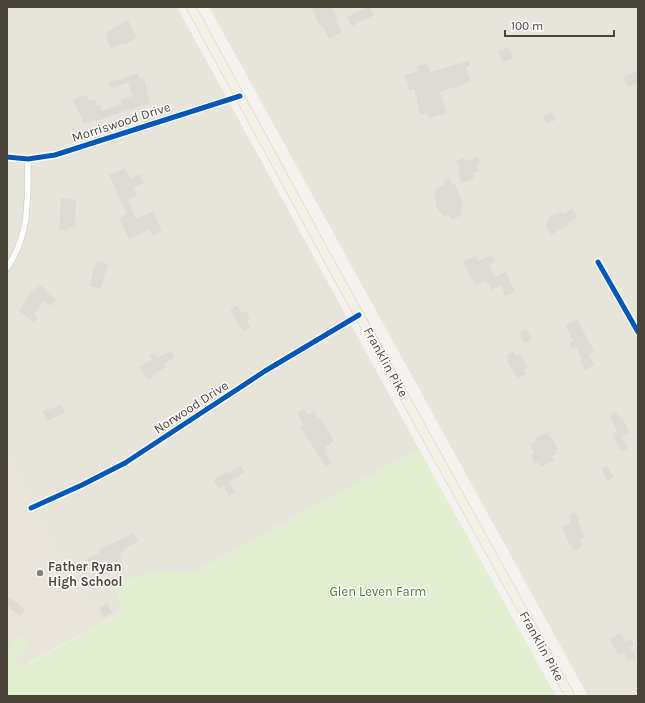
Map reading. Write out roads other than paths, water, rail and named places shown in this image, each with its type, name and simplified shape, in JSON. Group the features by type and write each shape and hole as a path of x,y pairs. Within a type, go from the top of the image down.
{"main road":[{"name":"Franklin Pike","path":"191,7 359,315 570,696"}],"street":[{"name":"Morriswood Drive","path":"7,157 28,159 55,155 240,96"},
{"path":"7,268 13,259 24,232 27,210 28,159"},
{"path":"598,262 638,332"},
{"name":"Norwood Drive","path":"31,508 82,485 125,463 265,371 359,315"}],"place":[{"name":"Father Ryan High School","path":"40,573"}],"park label":[{"name":"Glen Leven Farm","path":"378,591"}]}
